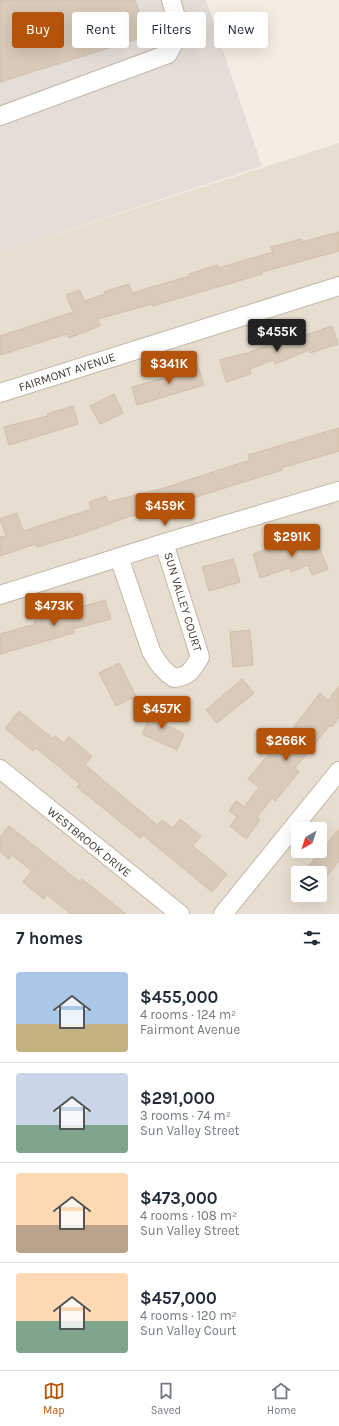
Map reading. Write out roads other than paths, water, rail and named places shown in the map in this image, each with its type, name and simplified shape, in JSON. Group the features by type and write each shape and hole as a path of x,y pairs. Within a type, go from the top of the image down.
{"street":[{"path":"0,116 168,54 180,32 171,0"},
{"name":"FAIRMONT AVENUE","path":"0,393 339,286"},
{"path":"0,595 164,543 339,491"},
{"name":"SUN VALLEY COURT","path":"119,557 151,651 157,662 164,672 174,678 185,677 200,657 164,543"},
{"name":"WESTBROOK DRIVE","path":"0,769 180,914"},
{"path":"223,914 339,772"}]}
